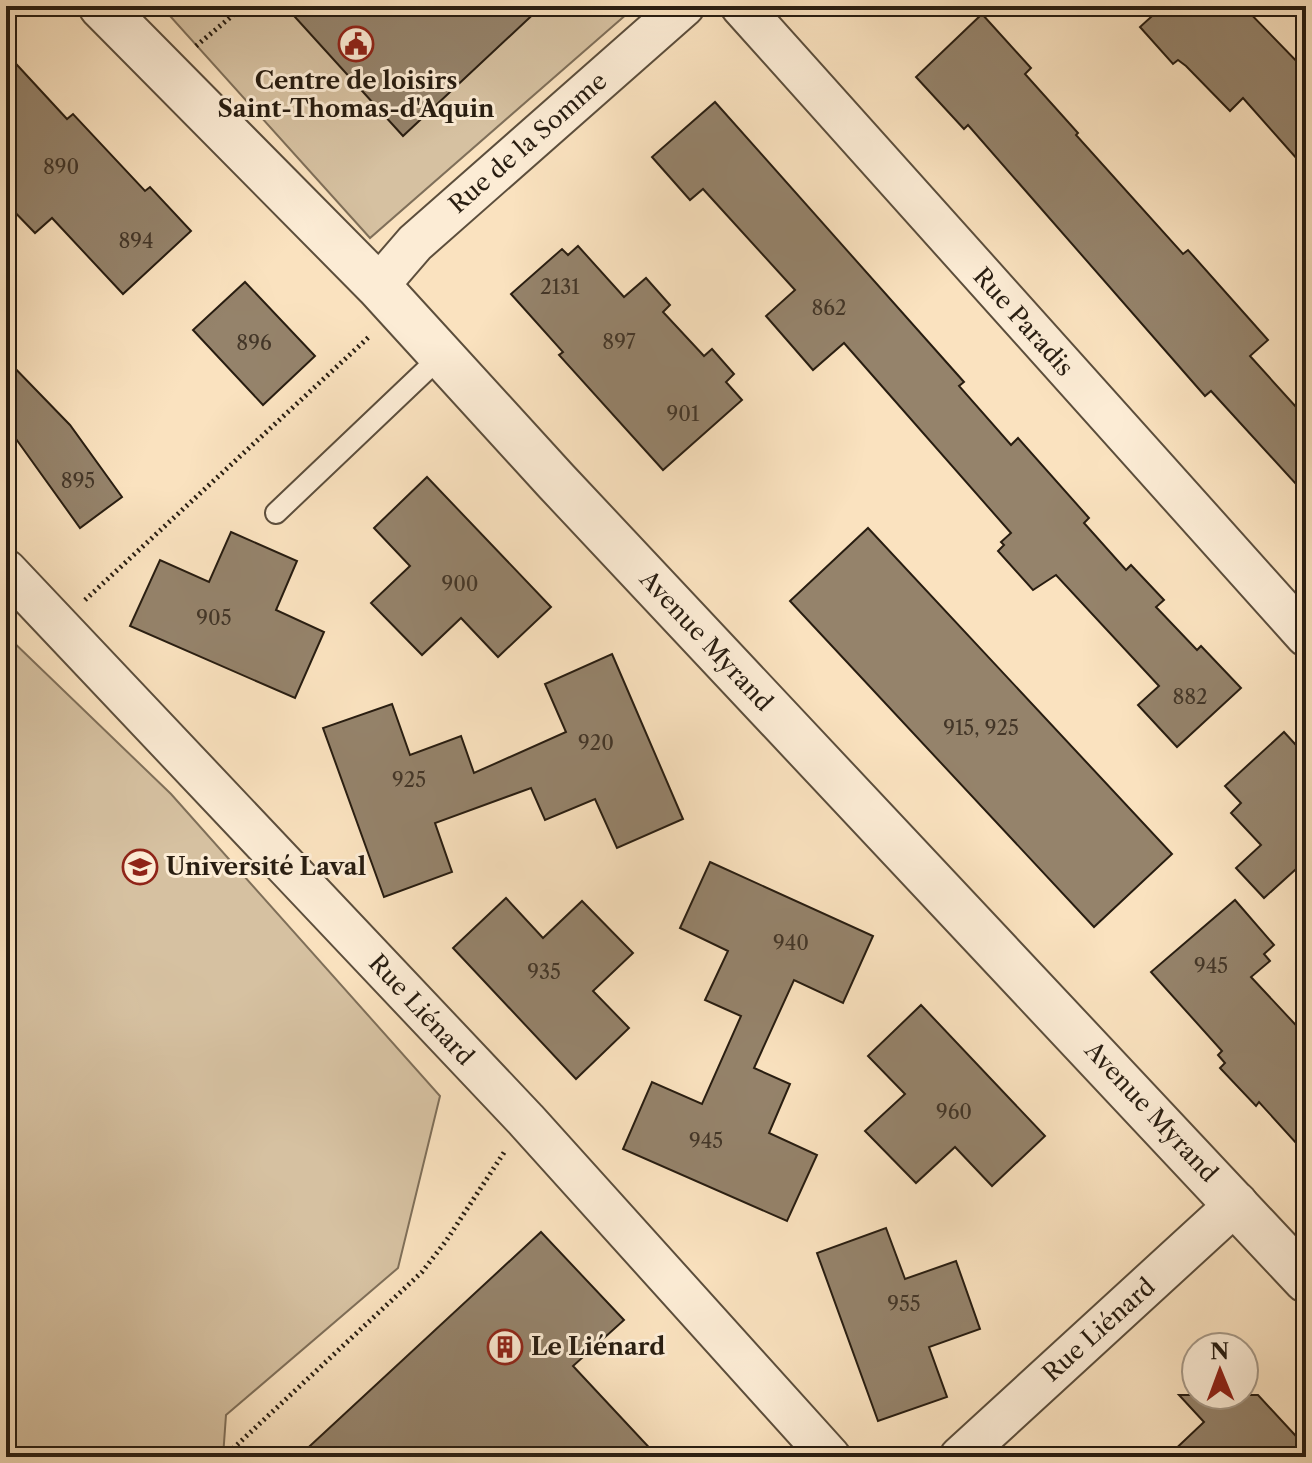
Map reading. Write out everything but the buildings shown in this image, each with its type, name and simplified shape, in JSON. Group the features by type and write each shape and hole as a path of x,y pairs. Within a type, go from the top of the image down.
{"street":[{"name":"Avenue Myrand","path":"101,6 378,286 440,357 1306,1280"},
{"name":"Rue de la Somme","path":"378,286 415,243 684,6"},
{"name":"Rue Paradis","path":"741,6 1306,636"},
{"name":"Rue Liénard","path":"6,570 526,1120 830,1457"},
{"name":"Rue Liénard","path":"960,1457 1237,1203"}],"lane":[{"path":"276,513 440,357"}],"path":[{"path":"167,71 244,6"},
{"path":"56,624 379,328 378,286"},
{"path":"224,1457 422,1272 526,1120"}],"shaded area":[{"path":"161,6 636,6 370,238"},
{"name":"Université Laval","path":"6,635 171,794 440,1096 398,1268 226,1415 223,1457 6,1457"}],"place":[{"name":"Centre de loisirs Saint-Thomas-d'Aquin","path":"356,44"},
{"name":"Université Laval","path":"140,867"},
{"name":"Le Liénard","path":"505,1347"}]}
